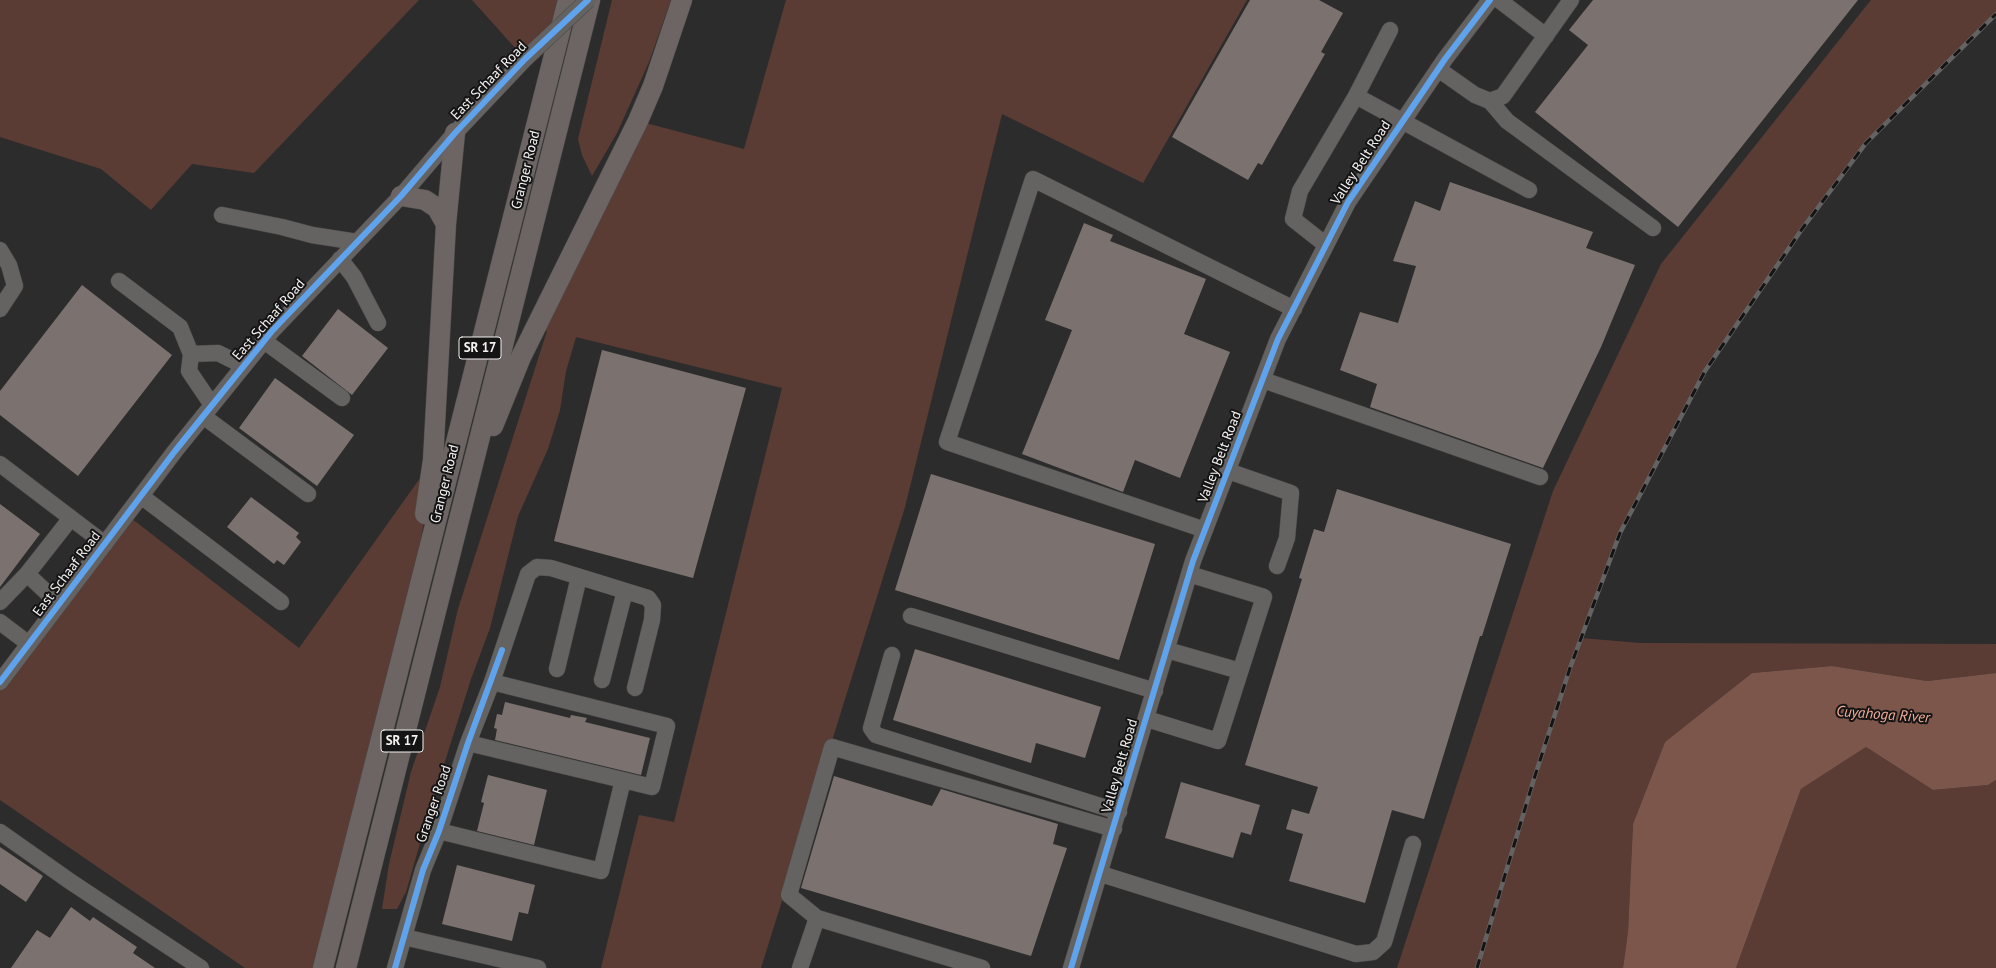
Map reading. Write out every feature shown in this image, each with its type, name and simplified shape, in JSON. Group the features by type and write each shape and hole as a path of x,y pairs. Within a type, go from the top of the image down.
{"main road":[{"name":"Granger Road","path":"323,968 568,0"},
{"name":"Granger Road","path":"346,968 589,0"},
{"path":"459,514 521,357 653,86 682,0"},
{"path":"391,695 428,499 433,460 446,224 455,133"},
{"path":"401,196 425,200 437,208 446,224"}],"street":[{"name":"East Schaaf Road","path":"0,682 141,496 264,341 401,196 455,133 525,59 589,0"},
{"name":"Valley Belt Road","path":"1071,968 1101,874 1189,574 1278,339 1348,202 1438,69 1490,0"},
{"path":"1499,0 1546,36"},
{"path":"1490,101 1503,96 1572,0"},
{"path":"1326,244 1293,219 1300,191 1356,96 1390,30"},
{"path":"1438,69 1475,96 1490,101 1507,121 1653,228"},
{"path":"1356,96 1529,190"},
{"path":"1205,530 946,442 1033,179 1294,309"},
{"path":"222,215 282,226 312,235 357,242"},
{"path":"0,250 9,264 15,286 0,309"},
{"path":"340,259 354,277 378,324"},
{"path":"119,281 180,327 192,354 189,371 208,411 308,494"},
{"path":"264,341 342,398"},
{"path":"192,354 218,353 244,366"},
{"path":"1263,380 1540,477"},
{"path":"0,464 105,544"},
{"path":"1228,471 1291,493 1287,538 1277,566"},
{"path":"141,496 281,602"},
{"path":"0,602 28,574 71,518"},
{"name":"Granger Road","path":"395,968 423,870 439,831 468,743 492,682 528,574 537,567 551,568 579,577"},
{"path":"28,574 59,604"},
{"path":"1147,719 1218,741 1264,597 1189,574"},
{"path":"557,669 579,577 648,598 653,605 652,620 635,688"},
{"path":"602,680 625,591"},
{"path":"911,616 1155,691"},
{"path":"0,622 29,644"},
{"path":"1167,650 1240,671"},
{"path":"892,654 871,728 876,735 1119,812"},
{"path":"468,743 652,788 667,726 492,682"},
{"path":"982,968 817,918 788,895 832,747 1114,829"},
{"path":"439,831 601,871 623,780"},
{"path":"0,832 71,882 201,968"},
{"path":"1101,874 1356,954 1373,952 1384,942 1413,844"},
{"path":"800,968 817,918"},
{"path":"404,937 538,968"}],"shaded area":[{"path":"0,0 419,0 254,173 192,164 151,210 101,169 0,137"},
{"path":"472,0 569,0 525,59"},
{"path":"612,0 671,0 649,62 617,133 592,176 582,155 578,139"},
{"path":"786,0 1247,0 1143,183 1002,114 905,507 761,968 601,968 639,815 674,822 782,388 576,337 566,371 560,410 548,449 518,516 490,628 471,679 428,815 406,892 397,909 382,909 389,864 411,772 440,687 458,609 547,331 536,328 638,121 744,149"},
{"path":"1871,0 1996,0 1996,14 1866,143 1802,229 1705,371 1620,533 1581,638 1640,643 1996,644 1996,673 1927,681 1832,666 1752,673 1665,742 1633,824 1628,931 1623,968 1397,968 1553,491 1661,264"},
{"path":"433,460 430,491 391,695 323,968 245,968 0,800 0,682 127,515 299,648"},
{"path":"1866,747 1933,790 1988,785 1996,780 1996,968 1736,968 1801,789"}],"water":[{"name":"Cuyahoga River","path":"1832,666 1927,681 1996,673 1996,780 1988,785 1933,790 1866,747 1801,789 1736,968 1623,968 1628,931 1633,824 1665,742 1752,673"}],"building":[{"path":"1250,0 1319,0 1343,13 1321,52 1325,54 1262,165 1258,163 1248,180 1172,137"},
{"path":"1593,0 1858,0 1678,227 1535,112 1588,45 1569,30"},
{"path":"1450,182 1593,232 1586,248 1635,265 1601,347 1543,468 1370,407 1377,384 1340,370 1360,312 1398,323 1416,266 1393,261 1415,201 1440,211"},
{"path":"1084,223 1113,235 1110,241 1206,279 1184,334 1230,352 1180,478 1135,460 1123,492 1022,454 1072,330 1045,320"},
{"path":"82,285 172,355 78,476 0,415 0,391"},
{"path":"338,309 388,348 352,395 302,356"},
{"path":"602,350 746,388 693,578 554,541"},
{"path":"275,378 354,435 317,486 239,428"},
{"path":"931,474 1155,544 1119,660 895,590"},
{"path":"1337,489 1511,544 1482,636 1480,636 1424,819 1392,810 1365,903 1289,881 1303,834 1286,829 1292,809 1309,814 1318,787 1245,765 1302,579 1299,578 1314,529 1324,532"},
{"path":"251,497 299,533 296,537 301,542 284,565 277,560 274,564 227,527"},
{"path":"0,504 40,534 0,587"},
{"path":"915,649 1101,707 1085,758 1036,743 1031,763 893,720"},
{"path":"505,702 570,718 571,715 587,718 585,722 650,738 641,775 495,740 497,729 494,728 497,714 502,715"},
{"path":"488,775 547,790 534,845 477,831 484,803 481,802"},
{"path":"834,776 932,806 941,789 1058,824 1053,844 1067,848 1031,956 801,888"},
{"path":"1181,782 1260,805 1251,835 1241,832 1233,858 1165,838"},
{"path":"0,847 43,876 26,902 0,884"},
{"path":"457,865 535,885 528,914 519,912 512,941 442,924"},
{"path":"71,907 90,921 93,917 137,947 133,953 155,968 11,968 37,930 50,938"}],"railway":[{"path":"1477,968 1533,782 1570,668 1620,533 1705,371 1802,229 1866,143 1996,14"}],"cycle path":[{"path":"0,682 175,451 272,331 401,196 455,133 525,59 588,0"},
{"path":"1071,968 1193,561 1278,339 1348,202 1445,59 1490,0"},
{"path":"395,968 423,870 439,831 468,743 502,650"}]}
